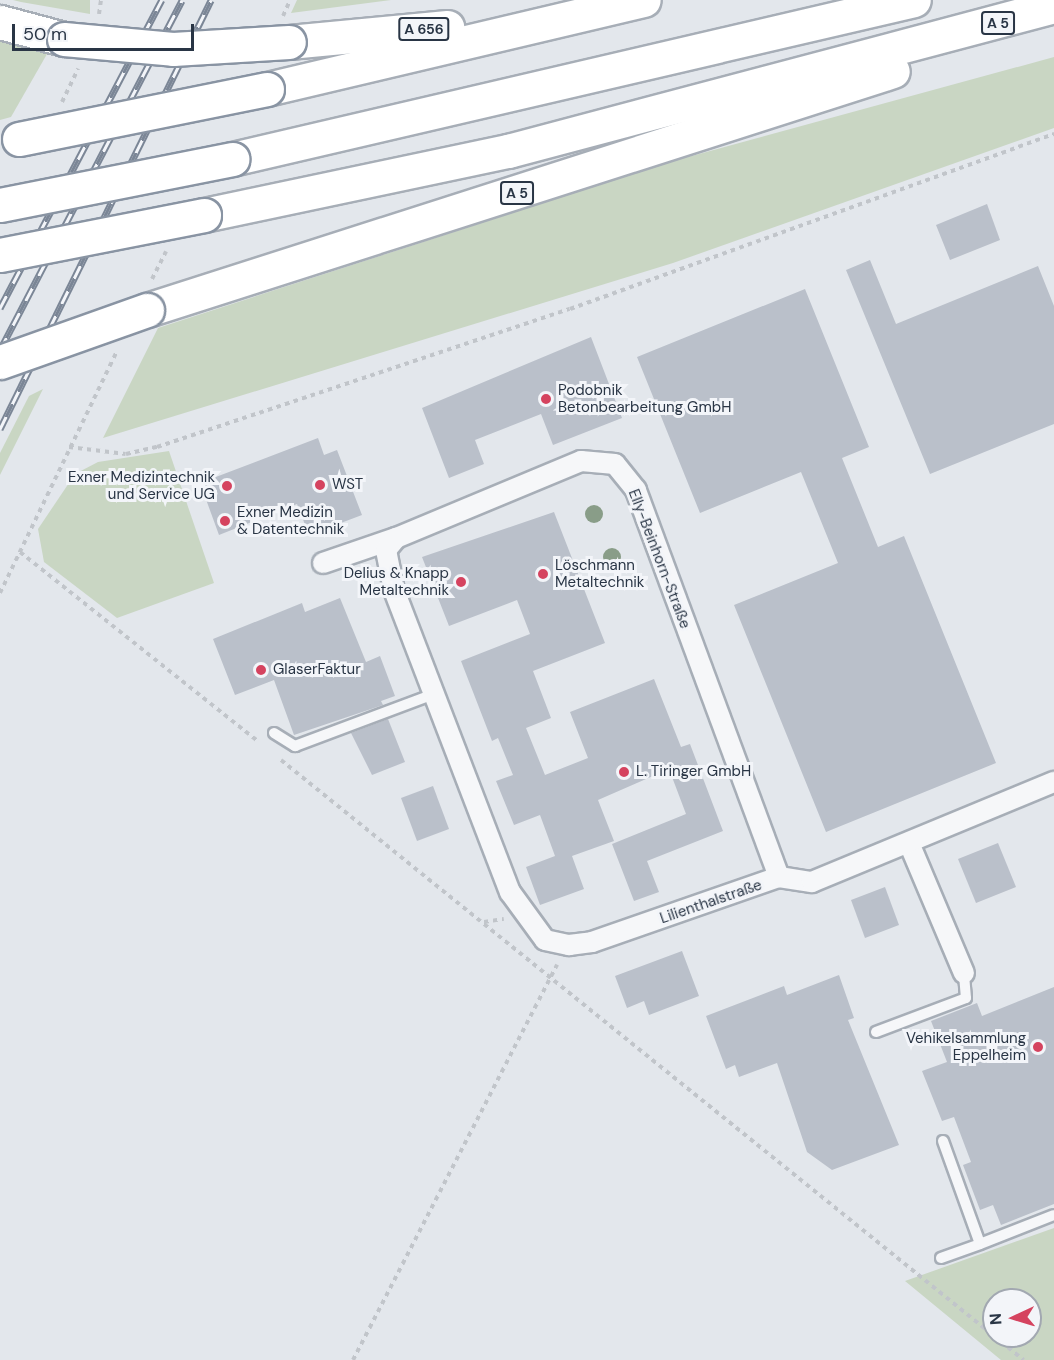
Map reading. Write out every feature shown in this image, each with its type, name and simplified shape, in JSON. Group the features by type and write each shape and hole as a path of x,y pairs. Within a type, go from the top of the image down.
{"highway":[{"path":"10,141 267,89 559,16 644,0"},
{"path":"0,205 232,159 914,0"},
{"name":"A 5","path":"0,255 508,151 942,39 1054,6"},
{"name":"A 656","path":"0,22 64,39 173,48 289,42 559,16"},
{"name":"A 5","path":"0,362 147,310 887,75 942,39"}],"street":[{"name":"Elly-Beinhorn-Straße","path":"323,563 396,538 581,461 615,464 636,490 779,877"},
{"path":"396,538 386,550 386,567 434,694"},
{"name":"Lilienthalstraße","path":"434,694 520,912 545,940 569,945 592,942 779,877 812,882 1054,782"},
{"path":"909,843 964,973"}],"lane":[{"path":"274,733 295,746 434,694"},
{"path":"876,1032 966,998 964,973"},
{"path":"943,1141 980,1244"},
{"path":"941,1258 1054,1215"}],"path":[{"path":"69,447 126,454 157,447 570,309 1054,134"},
{"path":"0,593 20,552 261,744"},
{"path":"271,752 982,1326"},
{"path":"353,1360 547,975"},
{"path":"1009,1348 1024,1360"}],"green space":[{"path":"13,0 90,0 90,14 21,2"},
{"path":"297,0 391,0 291,13"},
{"path":"0,40 47,54 11,117 0,120"},
{"path":"1054,57 1054,128 673,263 103,438 158,328 666,163"},
{"path":"43,389 0,475 0,453 29,396"},
{"path":"169,451 214,583 117,618 44,562 38,529 75,474 98,462"},
{"path":"1054,1228 1054,1360 1001,1360 986,1348 1042,1348 1042,1288 982,1288 982,1344 905,1281"}],"building":[{"path":"987,204 1000,240 950,260 936,225"},
{"path":"870,260 896,324 1038,266 1054,306 1054,424 930,474 846,270"},
{"path":"805,289 869,447 842,458 878,547 904,536 996,763 826,832 734,605 838,563 801,472 700,513 637,357"},
{"name":"Podobnik Betonbearbeitung GmbH","path":"591,337 622,418 553,445 541,414 475,440 484,464 449,478 422,408"},
{"path":"318,438 324,455 337,450 362,515 309,535 297,504 219,535 200,483"},
{"path":"554,512 605,643 533,671 551,718 526,728 545,775 588,758 570,712 654,679 681,747 690,744 723,831 647,861 659,892 634,901 612,844 686,814 669,769 598,800 614,841 572,856 584,889 540,905 526,867 555,856 540,815 514,825 496,781 513,775 498,738 492,741 461,661 530,634 517,600 449,626 422,557"},
{"path":"340,598 366,662 380,656 395,696 381,701 383,705 294,735 274,680 235,695 213,639 302,603 305,612"},
{"path":"388,719 405,762 372,775 351,733"},
{"path":"433,786 449,829 417,841 401,798"},
{"path":"998,843 1016,887 976,903 958,859"},
{"path":"885,887 899,925 865,938 851,900"},
{"path":"682,951 699,996 649,1015 644,1001 627,1008 615,976"},
{"path":"839,975 854,1018 848,1020 899,1145 832,1170 807,1152 777,1063 739,1077 735,1065 726,1069 706,1016 784,986 787,995"},
{"path":"1054,987 1054,1204 1001,1225 993,1205 980,1210 963,1165 971,1162 954,1117 942,1121 922,1071 947,1062 931,1021 977,1003 982,1016"}],"railway":[{"path":"0,308 162,0"},
{"path":"0,350 182,0"},
{"path":"0,429 211,0"}],"place":[{"name":"Podobnik Betonbearbeitung GmbH","path":"546,399"},
{"name":"WST","path":"320,485"},
{"name":"Exner Medizintechnik und Service UG","path":"227,486"},
{"name":"Exner Medizin & Datentechnik","path":"225,521"},
{"name":"Löschmann Metaltechnik","path":"543,574"},
{"name":"Delius & Knapp Metaltechnik","path":"461,582"},
{"name":"GlaserFaktur","path":"261,670"},
{"name":"L. Tiringer GmbH","path":"624,772"},
{"name":"Vehikelsammlung Eppelheim","path":"1038,1047"}]}
